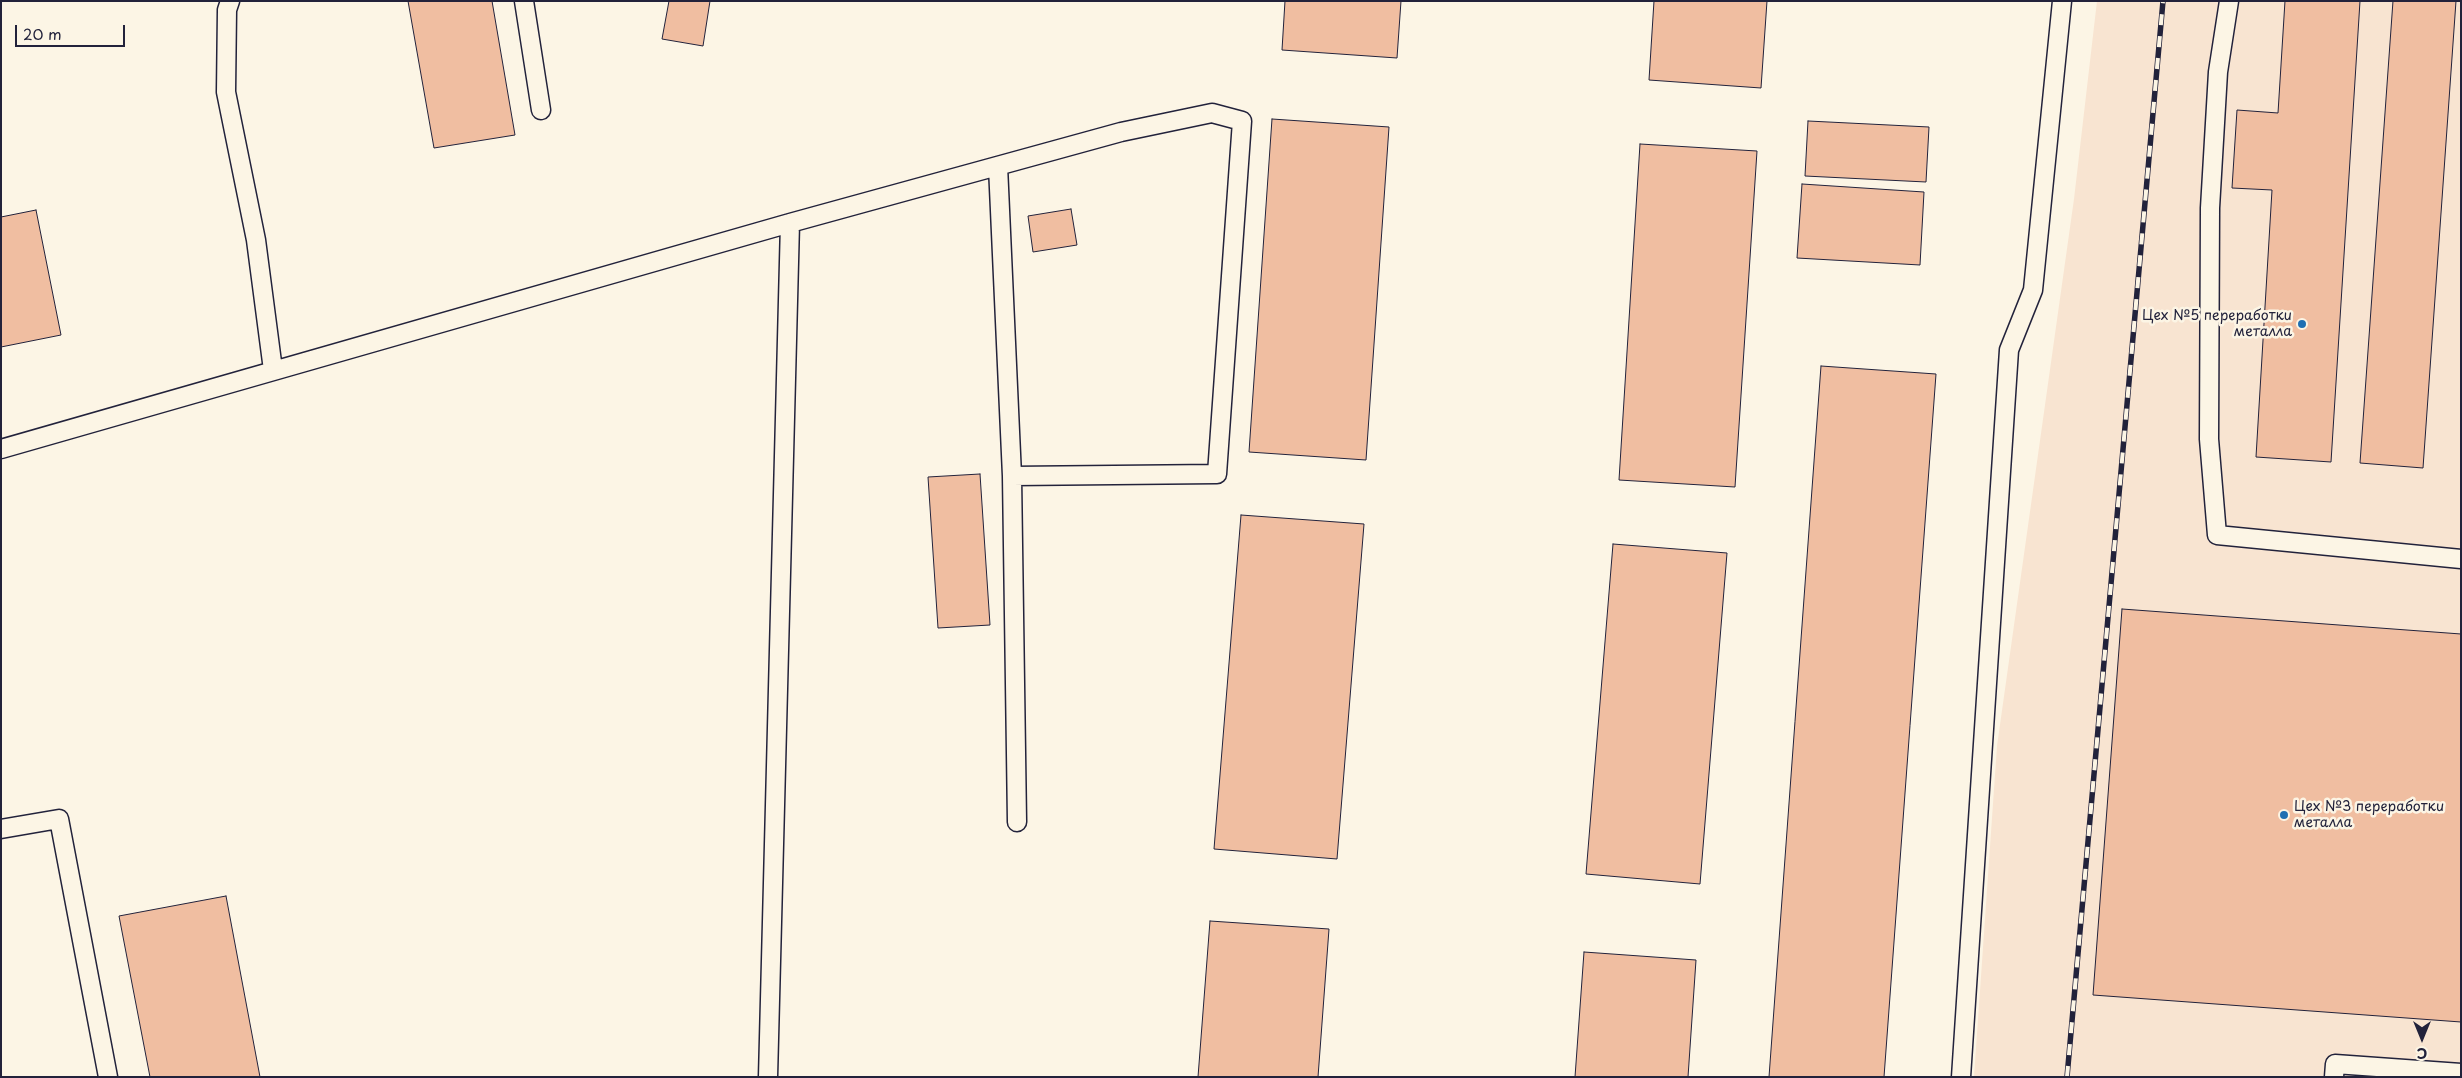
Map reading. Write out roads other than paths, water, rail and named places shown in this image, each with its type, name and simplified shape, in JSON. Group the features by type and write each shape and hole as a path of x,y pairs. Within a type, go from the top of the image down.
{"lane":[{"path":"230,1 227,10 226,92 256,240 273,370"},
{"path":"524,1 541,110"},
{"path":"1961,1077 2009,350 2033,290 2062,1"},
{"path":"2229,1 2218,72 2210,208 2209,439 2217,535 2461,558"},
{"path":"1,449 790,223 1121,132 1212,113 1242,121 1217,474 1012,476"},
{"path":"998,166 1012,476 1017,822"},
{"path":"768,1077 790,223"},
{"path":"1,829 59,819 108,1077"},
{"path":"2334,1077 2335,1064 2461,1073"}],"railway":[{"path":"2067,1077 2163,1"}],"place":[{"name":"Цех №5 переработки металла","path":"2302,324"},
{"name":"Цех №3 переработки металла","path":"2284,815"}]}
